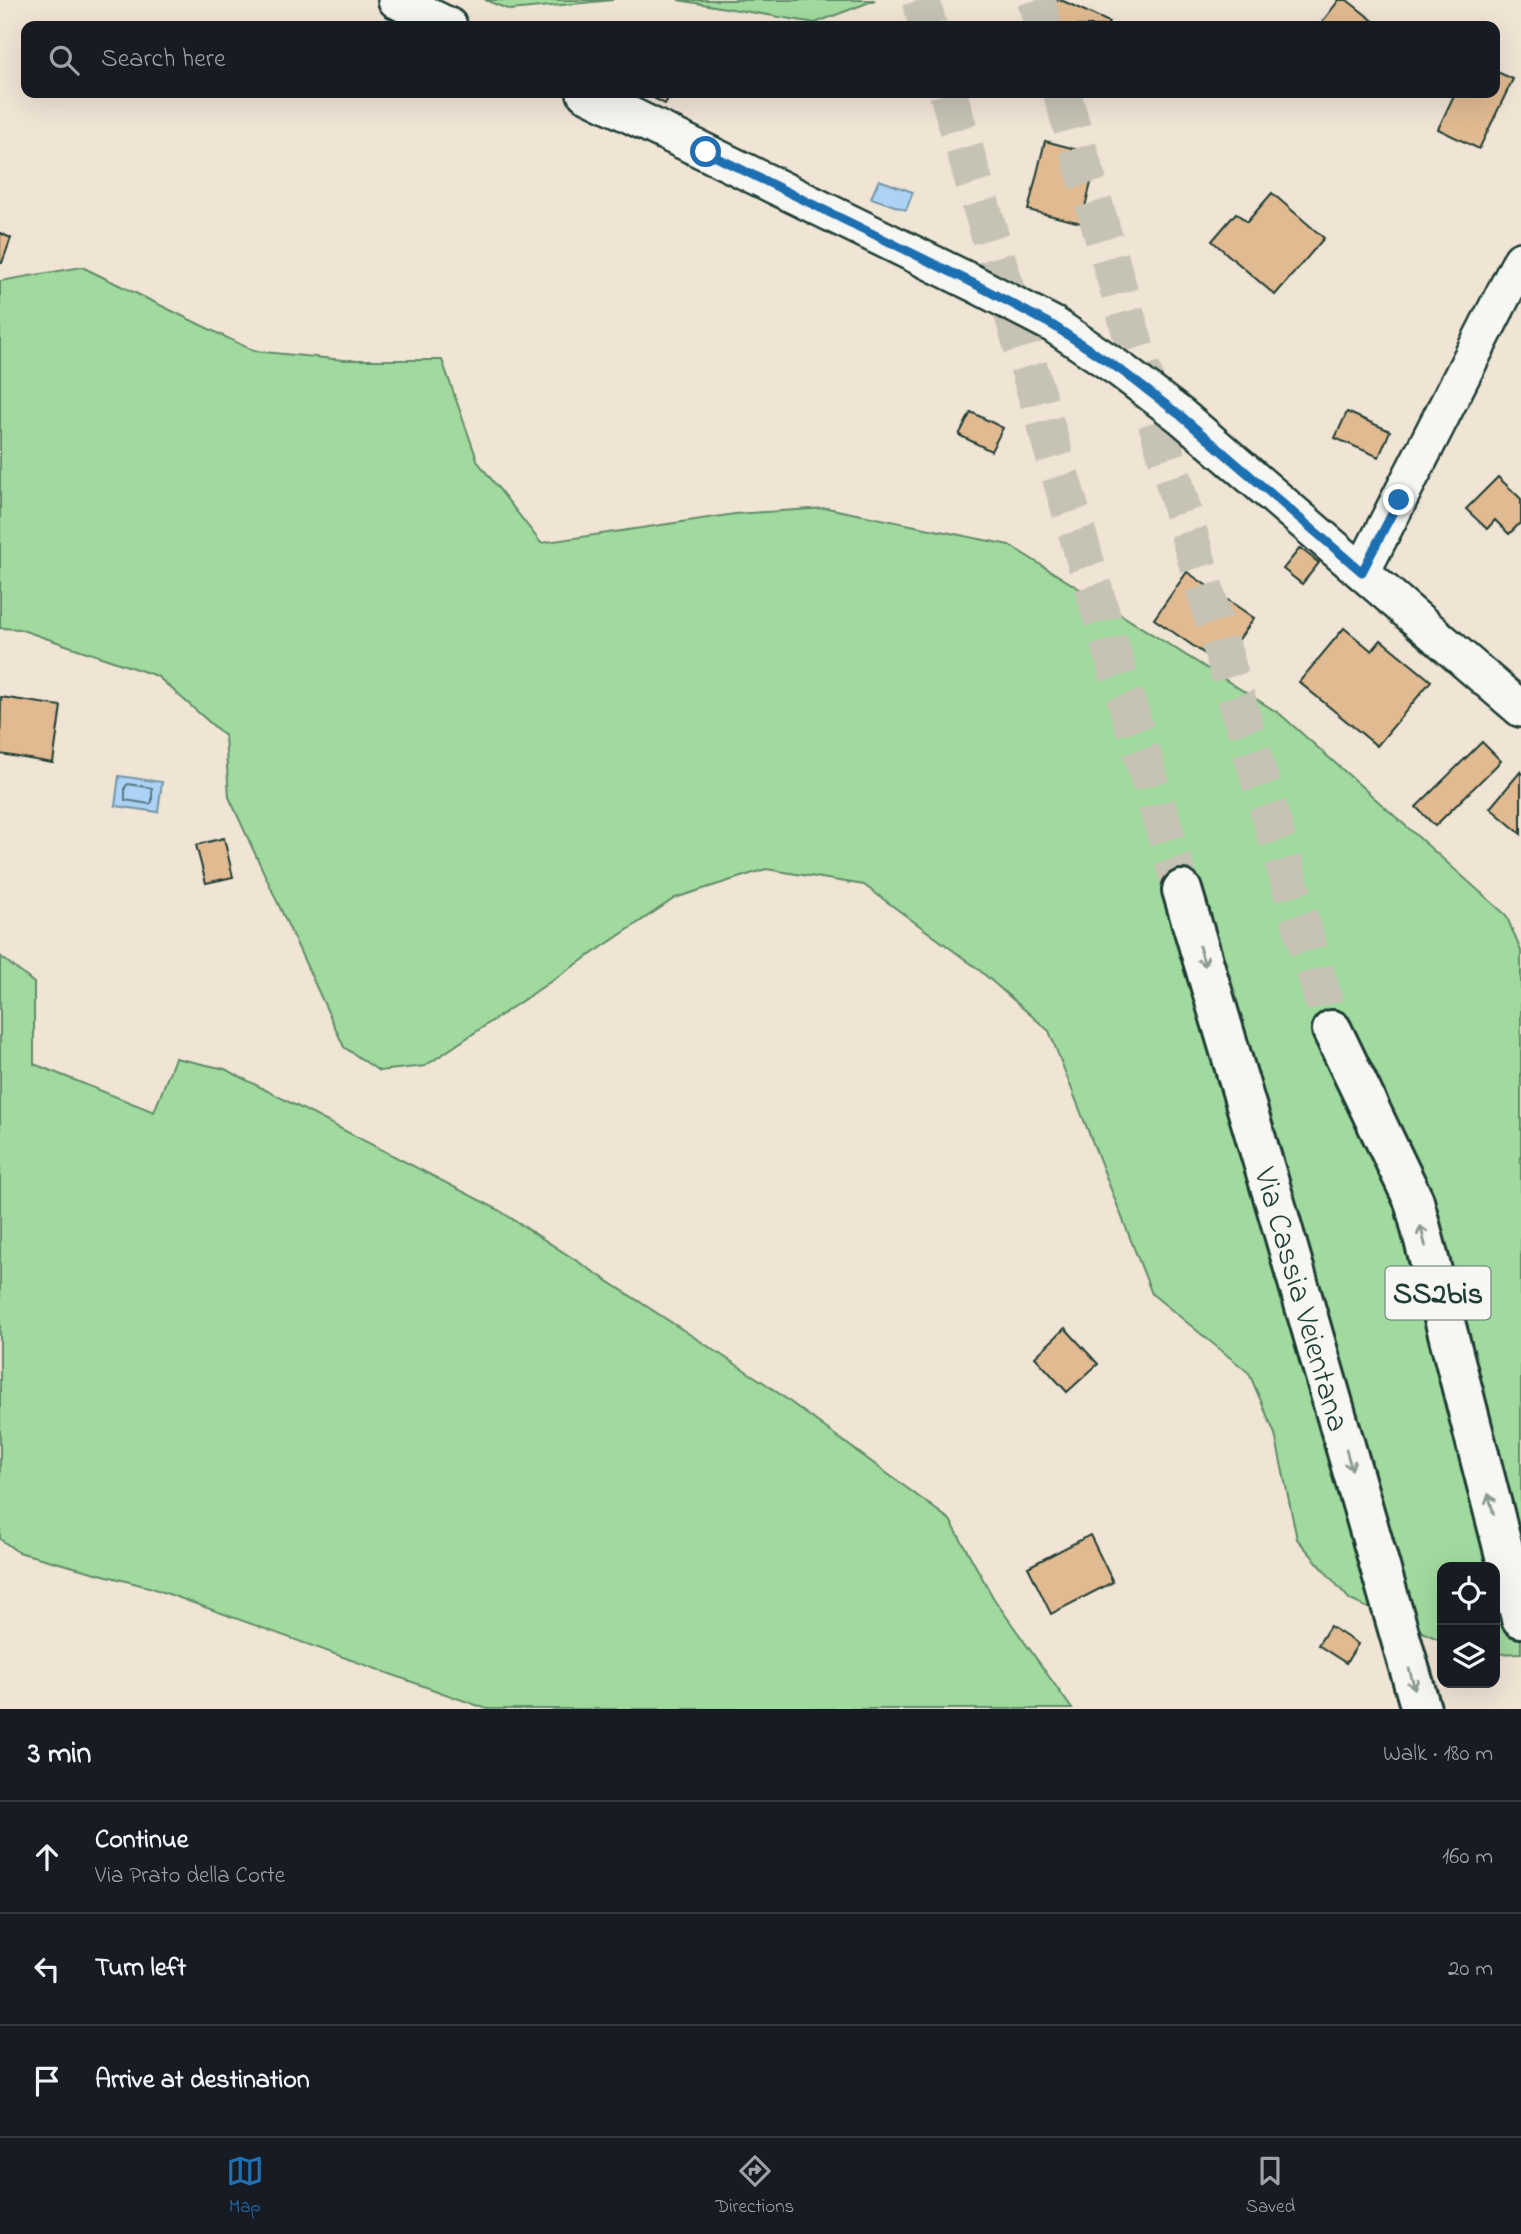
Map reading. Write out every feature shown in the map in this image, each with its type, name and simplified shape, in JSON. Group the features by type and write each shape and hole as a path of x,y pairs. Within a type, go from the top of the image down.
{"highway":[{"name":"Via Cassia Veientana","path":"1182,890 1420,1709"},
{"name":"SS2bis","path":"1332,1030 1414,1201 1521,1618"}],"street":[{"path":"396,0 439,21"},
{"path":"595,98 973,283 1054,326 1122,371 1181,416 1521,709"},
{"path":"1362,572 1521,260"}],"green space":[{"path":"485,0 613,0 510,10"},
{"path":"678,0 875,0 820,21 803,21"},
{"path":"82,267 254,351 344,360 442,360 478,462 541,543 735,514 827,508 1009,545 1280,714 1506,915 1521,951 1521,1653 1500,1654 1500,1562 1437,1562 1437,1639 1350,1600 1297,1539 1275,1434 1249,1373 1152,1294 1049,1031 977,968 864,885 766,869 675,898 425,1066 379,1071 344,1047 229,797 225,736 157,676 19,629 0,628 0,281"},
{"path":"0,956 34,983 34,1064 154,1112 175,1058 225,1069 497,1209 766,1384 950,1520 994,1599 1072,1709 487,1709 152,1588 18,1552 0,1539"}],"water":[{"path":"879,180 913,192 906,210 871,198"},
{"path":"119,776 162,782 158,812 115,806"}],"building":[{"path":"1049,0 1061,0 1107,21 1039,21"},
{"path":"1339,0 1347,0 1373,21 1323,21"},
{"path":"1500,73 1513,79 1479,149 1438,129 1453,98 1500,98"},
{"path":"654,98 668,98 665,104"},
{"path":"1045,141 1098,155 1081,223 1028,210"},
{"path":"1272,193 1324,238 1275,295 1212,241 1236,213 1247,222"},
{"path":"0,233 11,238 2,263 0,263"},
{"path":"971,412 1003,428 991,451 959,435"},
{"path":"1347,412 1390,431 1379,457 1335,438"},
{"path":"1498,477 1521,499 1521,522 1509,534 1495,520 1487,529 1466,509"},
{"path":"1300,548 1319,563 1302,584 1283,569"},
{"path":"1187,572 1254,618 1221,665 1154,619"},
{"path":"1344,628 1372,651 1381,640 1431,681 1377,746 1299,682"},
{"path":"1,697 61,706 53,763 0,754"},
{"path":"1482,742 1501,761 1435,826 1416,807"},
{"path":"1521,771 1521,834 1490,808"},
{"path":"224,838 233,877 206,883 196,845"},
{"path":"1065,1328 1098,1364 1067,1392 1035,1357"},
{"path":"1090,1535 1113,1582 1051,1614 1028,1567"},
{"path":"1330,1626 1358,1644 1346,1663 1318,1645"}],"tunnel":[{"path":"921,0 927,21"},
{"path":"1036,0 1042,21"},
{"path":"949,98 1182,890"},
{"path":"1063,98 1332,1030"}],"route":[{"path":"706,152 973,283 1054,326 1122,371 1181,416 1362,572 1399,500"}]}
